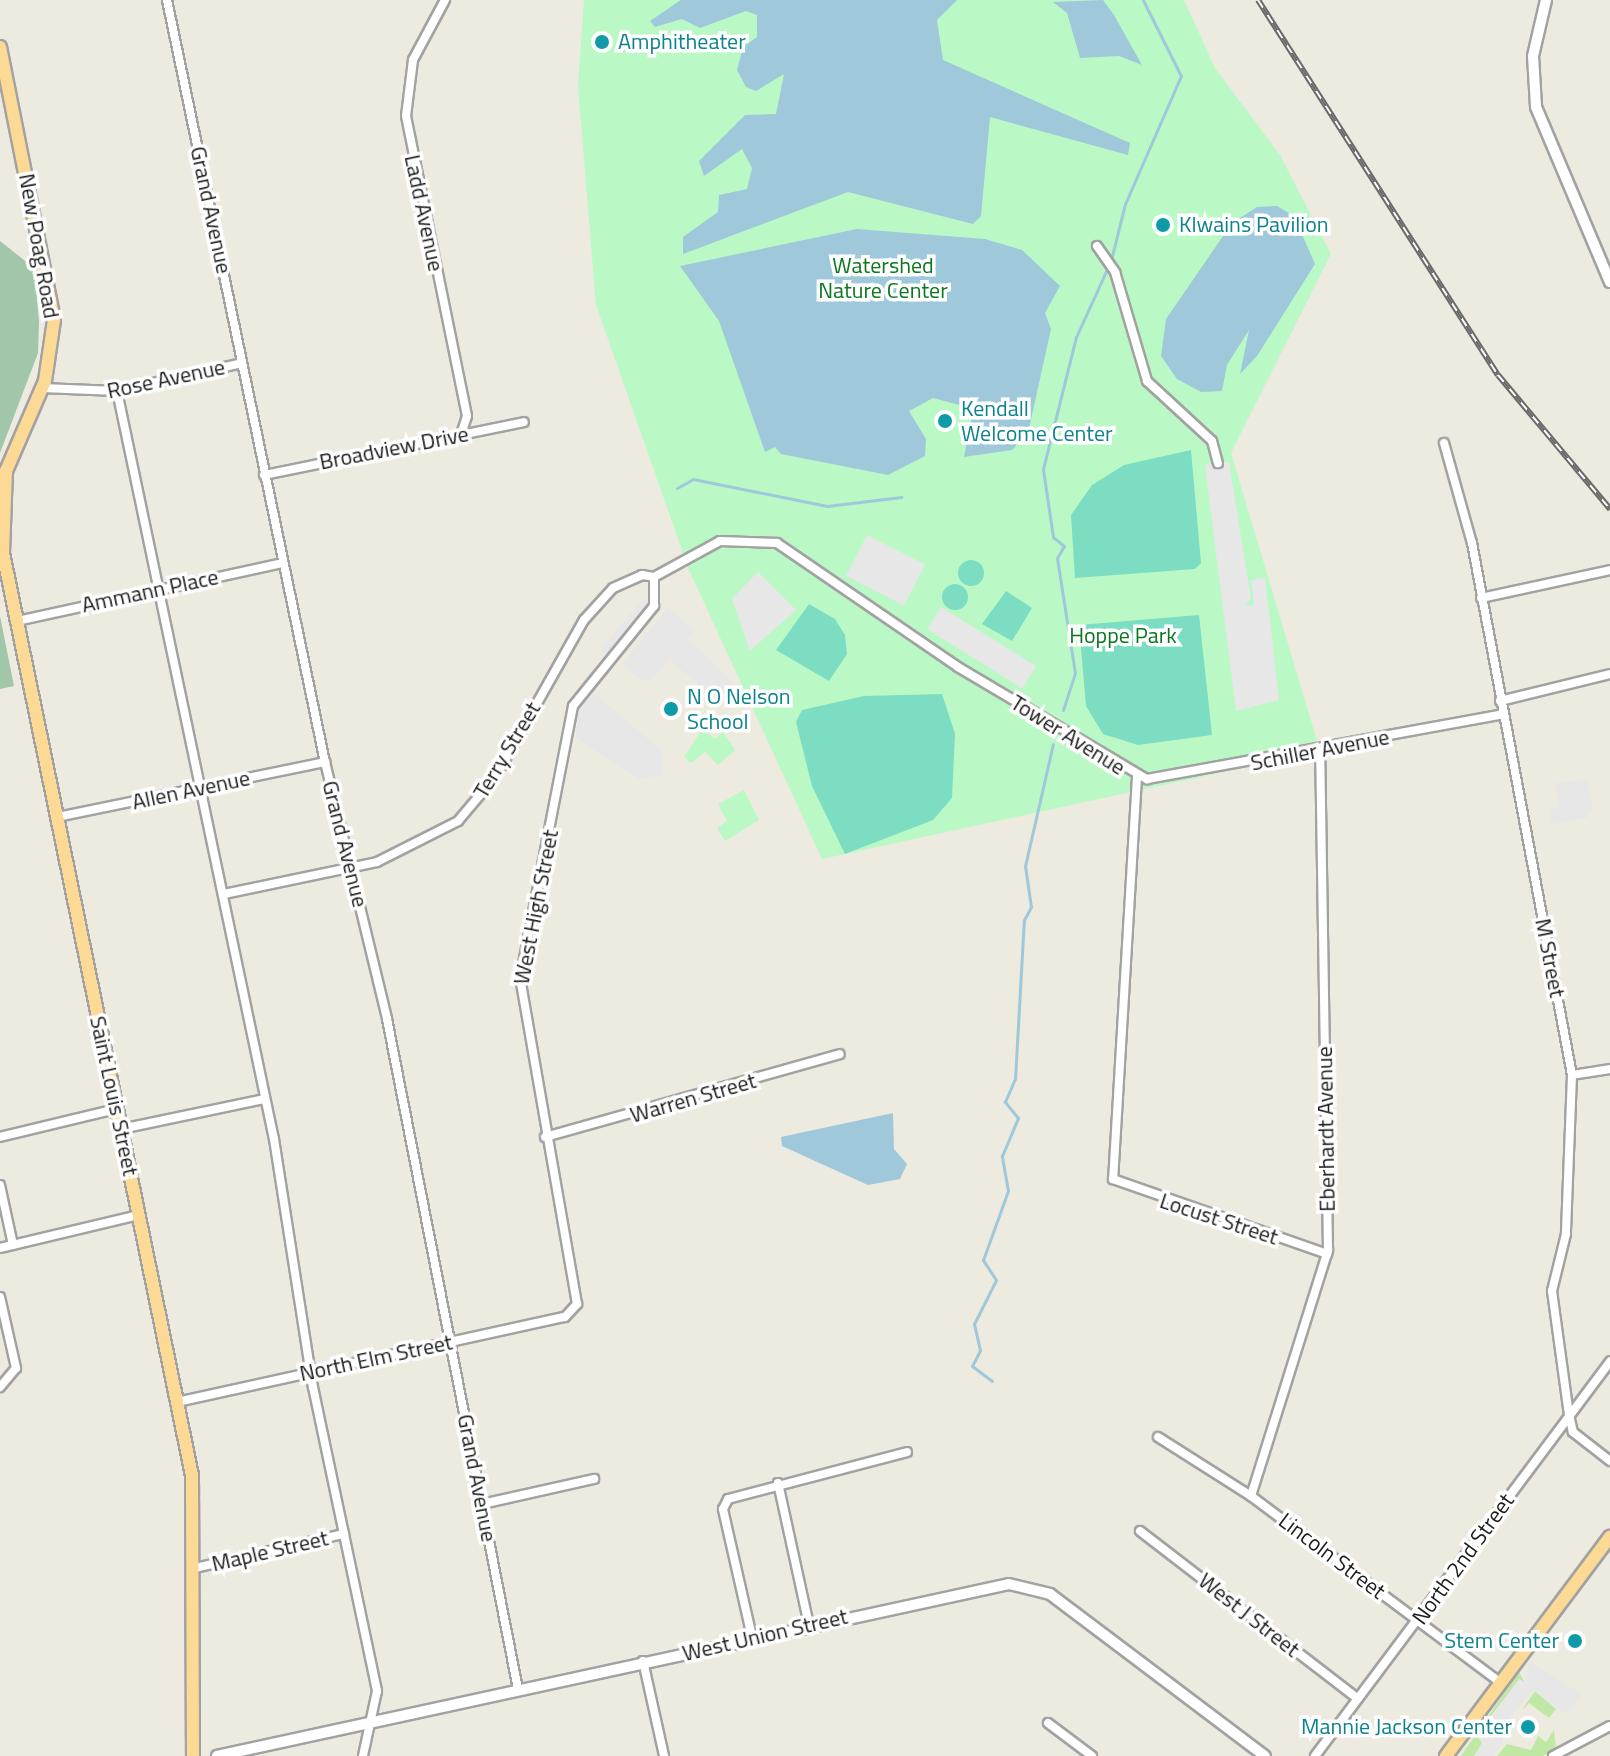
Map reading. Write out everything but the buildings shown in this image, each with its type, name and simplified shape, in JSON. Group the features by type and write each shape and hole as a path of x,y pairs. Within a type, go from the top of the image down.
{"main road":[{"name":"New Poag Road","path":"0,47 53,300 54,339 42,388 18,442"},
{"name":"Saint Louis Street","path":"18,442 1,510 17,621 193,1482 193,1756"},
{"path":"1447,1756 1610,1537"}],"street":[{"name":"Grand Avenue","path":"167,0 264,475 451,1342 518,1689"},
{"name":"Ladd Avenue","path":"445,0 413,60 406,116 467,416 462,431"},
{"path":"1546,0 1533,56 1536,107 1610,282"},
{"path":"1097,246 1115,272 1147,381 1212,441 1218,463"},
{"name":"Rose Avenue","path":"42,388 117,391 242,363"},
{"path":"117,391 224,894 265,1099 311,1372 377,1691 363,1756"},
{"name":"Broadview Drive","path":"264,475 462,431 524,422"},
{"name":"M Street","path":"1444,443 1481,598 1572,1075 1566,1234 1552,1291 1569,1415 1573,1432 1610,1461"},
{"name":"Tower Avenue","path":"654,577 720,541 777,543 1137,777 1113,1179"},
{"name":"Ammann Place","path":"17,621 159,587 283,563"},
{"path":"1481,598 1610,570"},
{"name":"Terry Street","path":"224,894 350,867 419,846 458,821 496,776 584,620 613,588 642,575 654,577"},
{"name":"West High Street","path":"573,1310 578,1292 545,1137 519,992 570,717 579,695 654,606 654,577"},
{"path":"1500,701 1610,674"},
{"name":"Schiller Avenue","path":"1137,777 1320,751 1503,714"},
{"name":"Eberhardt Avenue","path":"1251,1496 1327,1254 1320,751"},
{"name":"Allen Avenue","path":"57,817 325,762"},
{"name":"Warren Street","path":"545,1137 840,1054"},
{"path":"1572,1075 1610,1069"},
{"path":"121,1129 265,1099"},
{"path":"0,1137 116,1109"},
{"name":"Locust Street","path":"1113,1179 1327,1254"},
{"path":"0,1185 13,1245"},
{"path":"0,1248 138,1215"},
{"path":"0,1297 14,1375 0,1387"},
{"name":"North Elm Street","path":"177,1402 451,1342 573,1310"},
{"name":"North 2nd Street","path":"1315,1756 1610,1361"},
{"name":"Lincoln Street","path":"1158,1437 1251,1496 1501,1683"},
{"path":"752,1637 723,1509 733,1496 907,1452"},
{"path":"482,1504 594,1479"},
{"path":"778,1483 809,1625"},
{"name":"West J Street","path":"1140,1531 1358,1699"},
{"name":"Maple Street","path":"195,1568 344,1534"},
{"name":"West Union Street","path":"217,1756 981,1586 1035,1589 1265,1756"},
{"path":"643,1661 664,1756"},
{"path":"1048,1723 1092,1756"},
{"path":"1553,1756 1610,1726"}],"green space":[{"name":"Watershed Nature Center","path":"584,0 1184,0 1215,68 1280,155 1331,254 1231,453 1320,751 822,859 689,570 596,305 578,87"},
{"path":"0,241 34,268 39,321 38,353 0,453"},
{"path":"1191,450 1201,563 1195,569 1075,578 1071,515 1092,485 1124,465"},
{"path":"971,560 980,564 984,573 980,582 971,586 962,582 958,573 962,564"},
{"path":"955,584 964,588 968,597 964,606 955,610 946,606 942,597 946,588"},
{"path":"1006,591 1032,608 1012,641 982,624"},
{"path":"809,604 835,619 845,635 847,654 829,681 776,650"},
{"name":"Hoppe Park","path":"1199,615 1212,735 1138,745 1103,734 1086,706 1079,625"},
{"path":"0,616 14,686 0,689"},
{"path":"942,694 955,734 952,798 933,820 845,854 812,786 796,722 802,710 864,696"},
{"path":"703,728 715,739 723,732 735,750 718,765 705,752 691,763 684,757"},
{"path":"744,790 759,820 725,841 717,828 727,821 718,804"},
{"path":"1519,1672 1525,1683 1519,1680 1477,1734 1482,1743 1474,1756 1461,1756"},
{"path":"1535,1691 1556,1709 1549,1718 1529,1703 1522,1710"},
{"path":"1554,1730 1556,1749 1543,1756 1497,1756 1507,1744 1531,1750 1538,1736 1546,1742"}],"shaded area":[{"path":"1229,462 1251,599 1245,606 1254,605 1251,580 1265,578 1279,700 1236,711 1205,465"},
{"path":"867,535 925,565 904,605 846,576"},
{"path":"758,572 796,610 750,651 732,599"},
{"path":"643,599 656,610 613,661 600,650"},
{"path":"941,607 1036,666 1022,688 927,629"},
{"path":"668,608 694,630 683,646 689,640 734,683 719,702 671,661 675,653 652,679 641,680 622,664"},
{"path":"595,694 662,751 662,775 639,779 576,738 579,707"},
{"path":"1587,780 1593,809 1586,818 1551,824 1549,811 1559,805 1555,783"},
{"path":"1530,1662 1582,1694 1566,1714 1533,1690 1498,1733 1504,1740 1493,1756 1475,1756 1482,1743 1477,1735 1519,1679 1525,1682"}],"water":[{"path":"681,0 957,0 937,20 943,60 1130,143 1128,155 990,117 981,216 973,224 848,192 683,254 683,237 718,212 719,195 747,189 752,168 742,149 704,176 699,161 745,115 776,114 784,74 756,91 746,87 737,70 743,47 757,37 757,15 746,11 700,28 682,19 655,27 650,21"},
{"path":"1103,0 1142,65 1119,56 1080,58 1067,13 1053,2"},
{"path":"1277,206 1294,216 1315,264 1257,356 1240,374 1249,330 1227,365 1222,391 1201,392 1177,379 1161,356 1166,319 1232,223 1257,207"},
{"path":"857,229 985,239 1022,250 1060,286 1045,313 1051,329 1028,433 1012,450 964,457 972,416 967,407 933,398 909,411 926,439 925,456 888,475 781,454 775,447 765,452 719,321 680,266"},
{"path":"893,1113 894,1149 907,1164 900,1179 868,1185 782,1146 781,1137"}],"waterway":[{"path":"1111,260 1125,204 1181,76 1143,0"},
{"path":"1063,710 1075,673 1057,558 1064,546 1053,537 1043,469 1076,337 1108,267"},
{"path":"677,488 693,479 827,506 901,497"},
{"path":"992,1381 972,1366 980,1350 974,1324 996,1280 983,1260 1008,1191 1002,1156 1018,1118 1005,1102 1015,1079 1024,920 1031,907 1025,866 1053,744"}],"railway":[{"path":"1258,0 1498,375 1610,509"}],"place":[{"name":"Amphitheater","path":"602,42"},
{"name":"Klwains Pavilion","path":"1163,225"},
{"name":"Kendall Welcome Center","path":"945,421"},
{"name":"N O Nelson School","path":"671,709"},
{"name":"Stem Center","path":"1575,1641"},
{"name":"Mannie Jackson Center","path":"1528,1727"}]}
